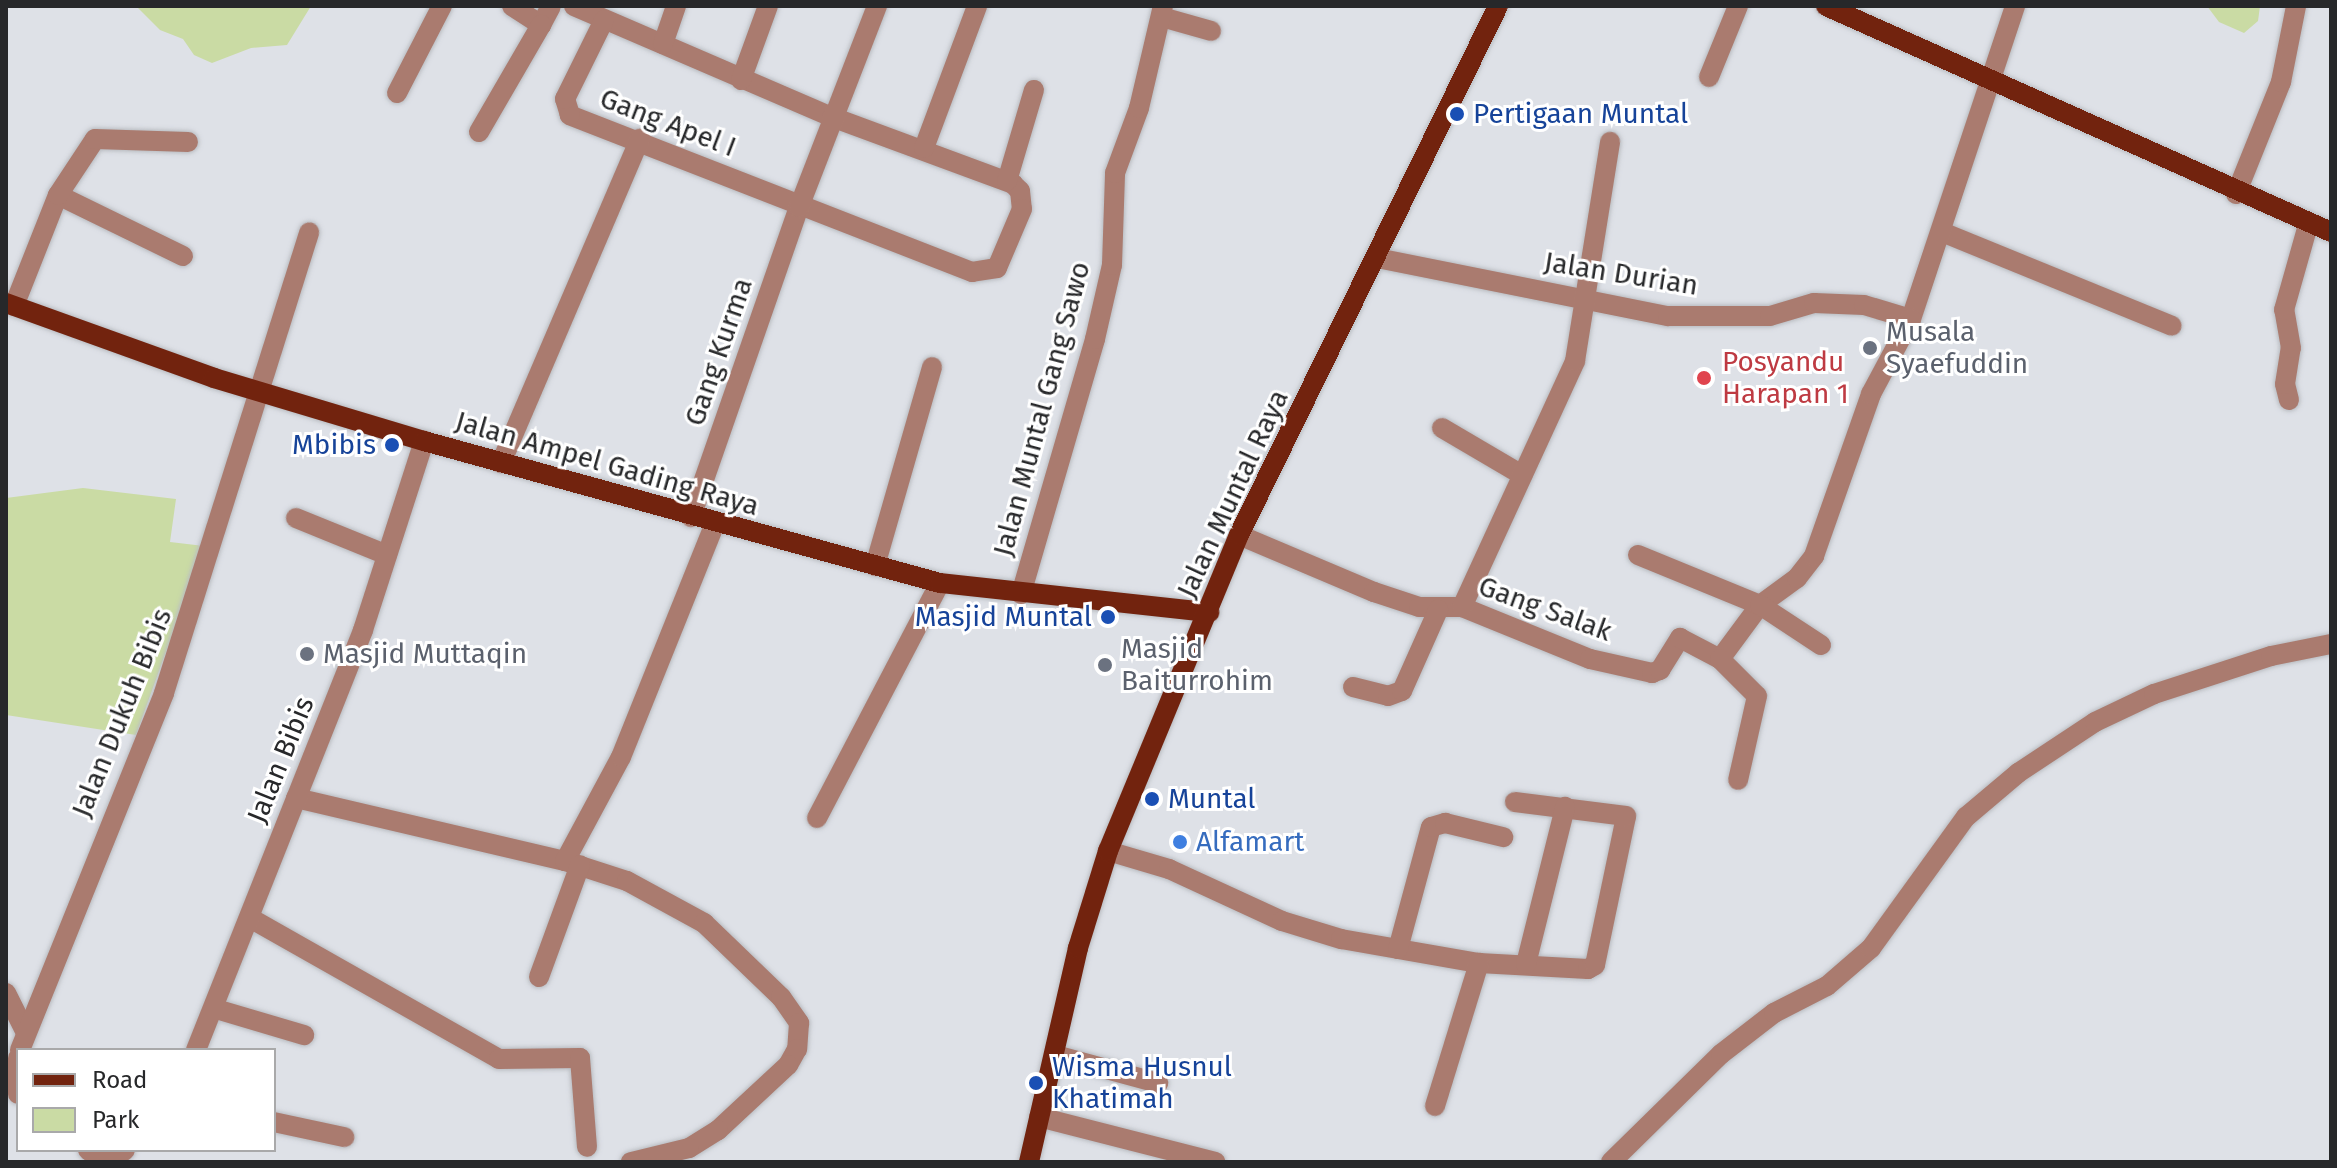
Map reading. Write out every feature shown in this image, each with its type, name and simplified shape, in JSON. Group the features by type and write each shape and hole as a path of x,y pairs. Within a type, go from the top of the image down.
{"main road":[{"name":"Jalan Muntal Raya","path":"1029,1162 1078,948 1108,851 1239,535 1498,6"},
{"path":"1826,6 2236,194 2331,232"},
{"name":"Jalan Ampel Gading Raya","path":"10,305 263,392 424,441 691,517 940,583 1209,612"}],"street":[{"path":"397,93 442,6"},
{"path":"512,6 541,25"},
{"path":"479,132 551,6"},
{"path":"574,6 832,117 924,148 1007,181 1034,90"},
{"path":"663,44 676,6"},
{"path":"741,80 768,6"},
{"name":"Gang Kurma","path":"691,517 799,207 877,6"},
{"path":"924,148 977,6"},
{"path":"1709,77 1738,6"},
{"path":"1738,780 1757,696 1720,659 1760,605 1797,578 1814,556 1871,394 1911,319 2015,6"},
{"path":"2236,194 2286,68 2296,6"},
{"path":"1162,11 1211,31"},
{"name":"Jalan Muntal Gang Sawo","path":"1021,594 1095,339 1112,265 1115,173 1139,108 1162,11"},
{"name":"Gang Apel I","path":"604,20 565,99 566,110 799,207 972,272 997,268 1022,209 1020,191 1007,181"},
{"path":"10,305 58,195 102,135 188,142"},
{"path":"501,463 640,139"},
{"path":"1462,607 1567,385 1586,301 1610,142"},
{"path":"58,195 183,256"},
{"path":"2289,400 2285,384 2291,348 2284,310 2308,225"},
{"name":"Jalan Dukuh Bibis","path":"22,1041 164,693 263,392 309,232"},
{"path":"1942,232 2172,326"},
{"name":"Jalan Durian","path":"1377,258 1668,316 1770,316 1814,303 1864,305 1911,319"},
{"path":"875,566 932,367"},
{"path":"1442,428 1522,475"},
{"name":"Jalan Bibis","path":"197,1048 216,1009 363,630 424,441"},
{"path":"296,518 387,555"},
{"path":"539,977 573,863 621,757 715,523"},
{"name":"Gang Salak","path":"1239,535 1374,592 1438,610 1462,607 1590,659 1652,673 1660,670 1680,638 1720,659"},
{"path":"1638,555 1760,605 1821,645"},
{"path":"817,818 940,583"},
{"path":"1353,687 1388,696 1402,691 1438,610"},
{"path":"1611,1162 1721,1054 1774,1013 1827,986 1871,948 1966,817 2018,773 2095,722 2154,694 2271,656 2331,644"},
{"path":"296,798 573,863 627,881 704,923 781,997 799,1023 797,1049 788,1065 718,1130 689,1148 631,1162"},
{"path":"1108,851 1169,869 1309,931 1479,963 1588,969 1595,965 1628,821 1623,814 1515,802"},
{"path":"1526,964 1565,807"},
{"path":"1398,949 1431,827 1445,823 1503,837"},
{"path":"250,918 499,1059 580,1058 587,1147"},
{"path":"1435,1106 1479,963"},
{"path":"6,993 22,1041"},
{"path":"216,1009 304,1035"},
{"path":"1055,1055 1158,1083"},
{"path":"1039,1117 1215,1162"},
{"path":"276,1122 344,1137"}],"green space":[{"path":"136,6 311,6 287,45 251,48 212,63 194,55 183,39 160,30"},
{"path":"2207,6 2260,6 2258,21 2244,33 2219,22"},
{"path":"83,488 176,499 170,542 204,546 136,735 6,715 6,498"}],"place":[{"name":"Pertigaan Muntal","path":"1457,114"},
{"name":"Musala Syaefuddin","path":"1870,348"},
{"name":"Posyandu Harapan 1","path":"1704,378"},
{"name":"Mbibis","path":"392,445"},
{"name":"Masjid Muntal","path":"1108,617"},
{"name":"Masjid Muttaqin","path":"307,654"},
{"name":"Masjid Baiturrohim","path":"1105,665"},
{"name":"Muntal","path":"1152,799"},
{"name":"Alfamart","path":"1180,842"},
{"name":"Wisma Husnul Khatimah","path":"1036,1083"}]}
